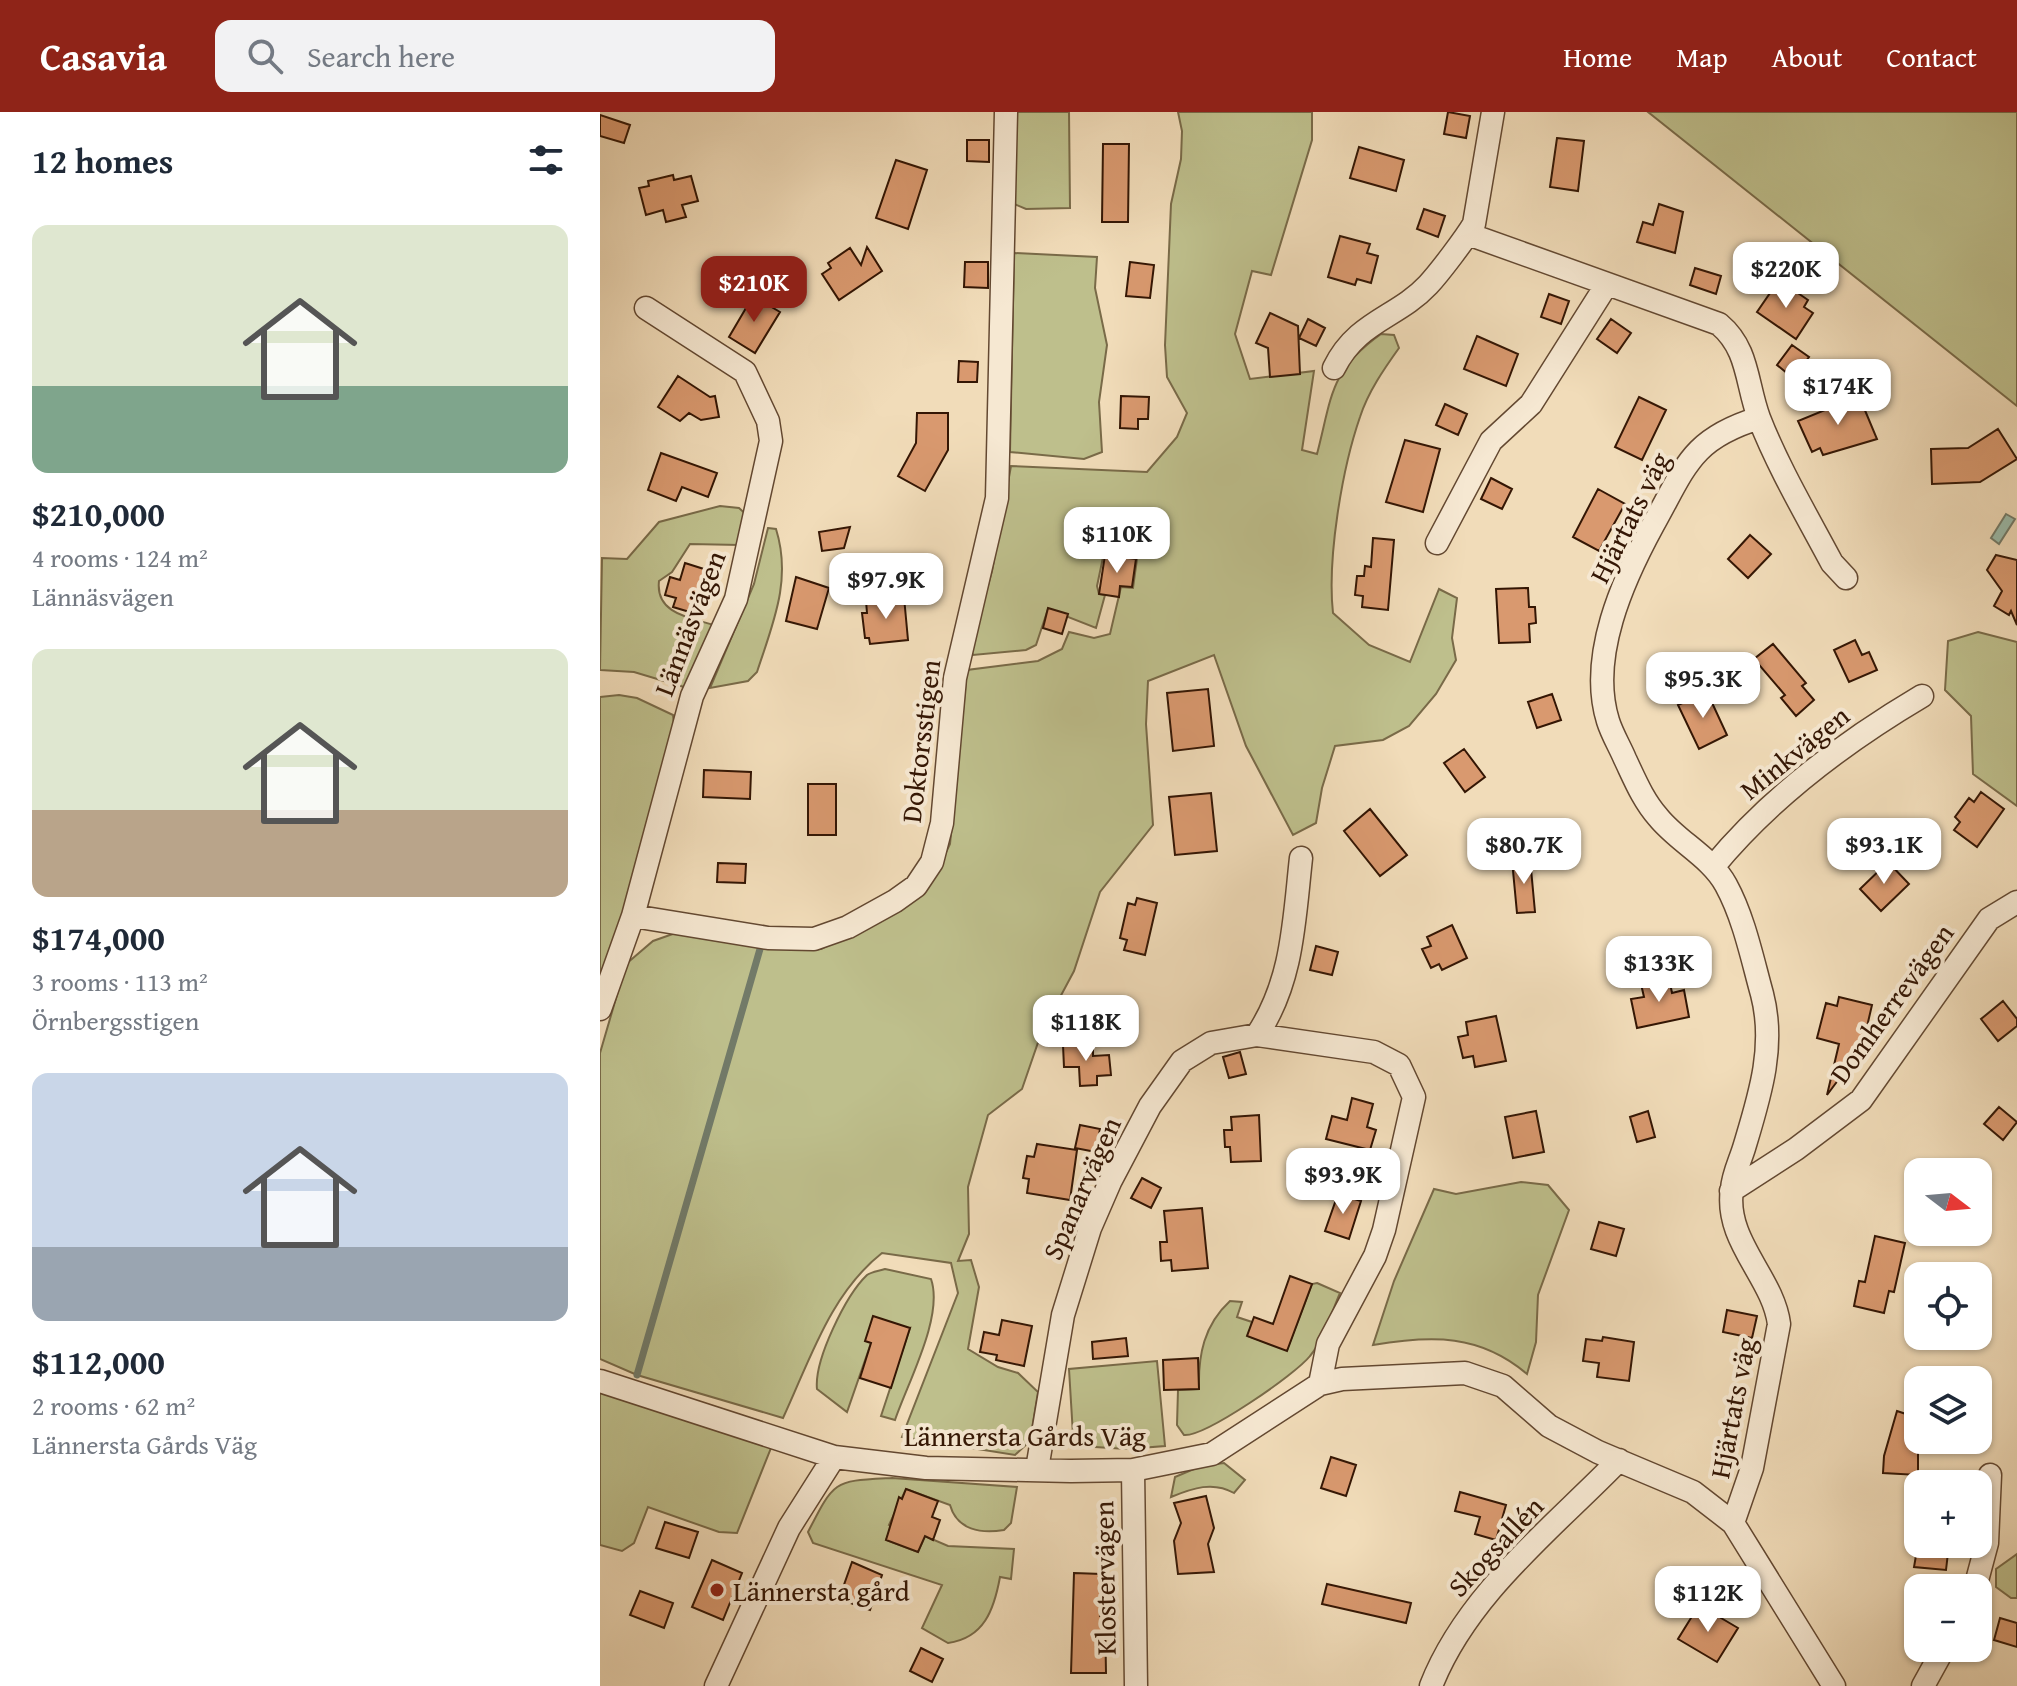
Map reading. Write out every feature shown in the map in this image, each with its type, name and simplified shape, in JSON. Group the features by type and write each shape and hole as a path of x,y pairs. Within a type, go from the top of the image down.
{"street":[{"name":"Doktorsstigen","path":"633,916 768,938 814,939 848,927 895,901 916,886 932,862 942,823 955,678 997,498 1006,112"},
{"path":"1334,368 1365,328 1428,285 1468,234 1474,224 1493,112"},
{"path":"1468,234 1719,324 1728,332 1738,343 1744,358 1759,418 1832,563 1846,578"},
{"path":"1437,543 1491,441 1531,404 1607,284"},
{"name":"Lännäsvägen","path":"600,1009 633,916 692,696 736,599 771,441 768,421 745,372 646,308"},
{"name":"Hjärtats väg","path":"1733,1523 1752,1468 1779,1324 1775,1305 1744,1251 1731,1191 1766,1067 1767,1035 1763,999 1745,932 1726,884 1713,867 1672,832 1641,794 1608,721 1602,678 1611,627 1630,570 1682,473 1704,442 1718,432 1759,418"},
{"name":"Minkvägen","path":"1713,867 1738,837 1775,803 1882,720 1922,696"},
{"path":"1257,1035 1277,1005 1287,970 1301,858"},
{"name":"Domherrevägen","path":"1731,1191 1806,1142 1861,1100 1989,919 2017,902"},
{"name":"Spanarvägen","path":"1037,1469 1063,1315 1090,1228 1150,1106 1182,1061 1211,1043 1257,1035 1374,1052 1399,1065 1414,1097 1384,1230 1375,1256 1328,1344 1320,1384"},
{"name":"Lännersta Gårds Väg","path":"600,1381 834,1457 926,1468 1133,1470 1220,1450 1320,1384 1373,1376 1465,1373 1503,1386 1549,1426 1693,1492 1733,1523 1834,1686"},
{"path":"716,1686 789,1528 834,1457"},
{"name":"Skogsallén","path":"1431,1686 1450,1645 1480,1602 1619,1460"},
{"name":"Klostervägen","path":"1133,1470 1136,1686"},
{"path":"1923,1686 1936,1662"}],"green space":[{"path":"1014,112 1069,112 1070,208 1026,209 1012,203"},
{"path":"1178,112 1312,112 1312,140 1271,275 1252,271 1235,334 1250,379 1314,371 1302,450 1317,454 1330,401 1342,373 1364,347 1381,334 1394,335 1399,348 1367,399 1347,462 1334,541 1333,613 1369,645 1410,662 1439,589 1457,598 1452,638 1456,660 1436,694 1409,726 1383,740 1335,746 1322,788 1316,823 1293,835 1246,746 1214,655 1148,681 1146,724 1153,825 1100,892 1074,971 1042,1031 1022,1089 988,1115 968,1187 969,1234 958,1261 971,1260 979,1287 968,1349 998,1367 1018,1373 1038,1392 1030,1441 1015,1455 902,1437 958,1293 951,1263 882,1253 864,1269 848,1288 823,1329 783,1418 637,1375 600,1359 600,1053 626,964 653,941 684,930 803,950 821,949 882,918 931,883 950,844 967,670 1038,661 1062,649 1069,632 1094,638 1110,634 1121,587 1133,588 1137,559 1131,558 1132,547 1106,543 1097,586 1099,594 1105,595 1096,628 1048,609 1036,645 1026,650 973,655 970,649 992,571 1011,466 1147,472 1177,437 1187,413 1167,377 1165,345 1171,204 1181,159 1182,131"},
{"path":"1648,112 2017,112 2017,406"},
{"path":"1014,253 1097,257 1095,288 1107,345 1099,402 1102,452 1084,459 1010,452"},
{"path":"720,506 739,508 749,517 740,545 690,544 672,572 659,581 659,592 669,608 717,626 684,687 634,672 600,670 602,558 627,559 659,522"},
{"path":"768,528 776,529 782,566 781,584 774,619 757,672 748,681 710,688 754,584"},
{"path":"1978,632 2017,642 2017,806 1973,774 1971,716 1945,690 1948,641"},
{"path":"619,695 637,698 673,715 674,724 636,891 600,987 600,697"},
{"path":"1521,1182 1548,1185 1569,1210 1538,1295 1536,1342 1527,1374 1491,1351 1454,1341 1435,1339 1373,1345 1394,1281 1434,1189 1456,1194"},
{"path":"885,1269 931,1279 934,1294 929,1330 895,1420 881,1416 910,1328 871,1343 847,1412 817,1389 817,1377 826,1345 841,1312 867,1275"},
{"path":"1317,1283 1340,1293 1310,1356 1250,1403 1211,1426 1184,1435 1177,1425 1178,1390 1199,1389 1204,1341 1221,1310 1230,1301 1242,1302 1237,1317 1252,1322 1248,1336 1287,1350 1312,1284"},
{"path":"1157,1361 1165,1446 1127,1449 1079,1446 1073,1435 1069,1369"},
{"path":"600,1392 773,1443 737,1533 719,1532 648,1507 634,1543 622,1551 600,1545"},
{"path":"1224,1463 1245,1480 1234,1493 1211,1487 1171,1497 1175,1477 1201,1466"},
{"path":"892,1478 1017,1487 1011,1523 1004,1530 971,1528 958,1520 950,1505 906,1489 889,1525 892,1526 886,1540 918,1552 925,1536 948,1546 1014,1549 1011,1579 1000,1577 985,1620 979,1629 960,1640 948,1643 922,1628 942,1585 813,1543 808,1532 824,1502 838,1486 858,1480"},
{"path":"2017,1554 2017,1598 2011,1598 1996,1587 1996,1569"}],"shaded area":[{"path":"2006,514 2015,519 1999,544 1991,538"}],"building":[{"path":"1448,112 1470,116 1466,138 1444,134"},
{"path":"600,115 630,125 624,143 600,136"},
{"path":"1557,138 1584,141 1578,191 1550,187"},
{"path":"967,140 989,140 989,162 967,161"},
{"path":"1103,144 1129,144 1128,222 1102,222"},
{"path":"1359,147 1404,160 1396,191 1350,178"},
{"path":"896,160 927,170 908,229 876,218"},
{"path":"673,175 674,180 691,176 698,201 682,205 686,217 666,222 663,210 646,215 639,188 649,186 648,181"},
{"path":"1659,204 1683,212 1675,253 1637,242 1643,222 1653,225"},
{"path":"1424,209 1445,216 1438,237 1417,229"},
{"path":"1340,236 1370,244 1367,253 1378,256 1371,283 1357,279 1355,285 1328,277"},
{"path":"867,247 882,271 839,300 822,274 831,268 828,263 850,248 861,265"},
{"path":"965,262 988,262 988,288 964,287"},
{"path":"1130,262 1154,265 1150,298 1126,296"},
{"path":"1695,268 1721,276 1716,294 1690,285"},
{"path":"1779,280 1808,300 1804,307 1813,313 1796,339 1757,312"},
{"path":"1549,294 1569,301 1561,324 1541,317"},
{"path":"753,296 780,312 755,353 729,337"},
{"path":"1270,313 1298,326 1300,374 1270,377 1268,348 1256,343"},
{"path":"1308,319 1325,328 1316,346 1299,338"},
{"path":"1611,319 1631,333 1617,353 1597,339"},
{"path":"1477,336 1518,354 1506,386 1464,369"},
{"path":"1792,345 1809,357 1793,378 1777,365"},
{"path":"959,361 978,362 977,382 958,382"},
{"path":"678,376 710,397 715,396 719,417 701,420 689,413 680,421 658,407"},
{"path":"1121,396 1149,397 1148,419 1138,419 1138,429 1120,428"},
{"path":"1859,396 1877,439 1823,455 1820,448 1812,452 1798,421"},
{"path":"1639,397 1666,410 1642,460 1615,447"},
{"path":"1445,404 1467,414 1458,435 1436,425"},
{"path":"917,413 948,413 948,450 925,491 898,476 916,443"},
{"path":"1998,429 2017,459 1980,482 1932,484 1931,449 1968,448"},
{"path":"1405,440 1440,449 1423,512 1386,502"},
{"path":"661,453 717,473 708,497 682,487 676,501 648,490"},
{"path":"1491,478 1512,489 1502,509 1481,499"},
{"path":"1598,489 1625,504 1599,551 1573,537"},
{"path":"850,527 844,548 822,551 819,532"},
{"path":"1750,535 1771,554 1748,578 1728,559"},
{"path":"1373,538 1394,540 1388,610 1362,607 1363,596 1355,595 1357,576 1364,576 1365,566 1371,567"},
{"path":"1105,555 1136,559 1132,587 1120,586 1119,597 1099,594"},
{"path":"1996,555 2017,560 2017,625 2011,611 2009,615 1994,606 2002,591 1987,570"},
{"path":"685,563 707,570 693,613 673,607 676,598 665,595 670,577 680,580"},
{"path":"796,577 829,588 817,629 786,621"},
{"path":"1528,588 1529,607 1535,607 1536,623 1529,624 1530,642 1499,643 1496,589"},
{"path":"904,597 908,640 870,644 869,638 865,638 862,613 867,613 866,601"},
{"path":"1048,608 1068,614 1062,634 1043,628"},
{"path":"1855,640 1862,655 1869,652 1877,670 1849,682 1834,650"},
{"path":"1773,644 1806,683 1802,686 1814,700 1796,716 1781,698 1785,695 1754,659"},
{"path":"1208,689 1214,746 1173,751 1167,693"},
{"path":"1707,692 1727,735 1699,749 1678,705"},
{"path":"1552,694 1561,720 1537,728 1528,702"},
{"path":"1464,749 1485,777 1465,792 1444,763"},
{"path":"704,770 751,772 750,799 703,797"},
{"path":"808,784 836,784 836,835 808,835"},
{"path":"1981,792 2004,809 1977,847 1954,830 1960,822 1955,817 1969,798 1974,802"},
{"path":"1211,793 1217,851 1175,855 1169,797"},
{"path":"1370,809 1407,855 1380,876 1344,831"},
{"path":"1530,858 1535,912 1517,913 1512,860"},
{"path":"1888,862 1909,884 1881,911 1860,889"},
{"path":"718,863 746,864 745,883 717,882"},
{"path":"1137,898 1157,903 1145,955 1124,950 1127,940 1120,938 1128,903 1135,905"},
{"path":"1452,925 1467,958 1442,970 1439,964 1431,968 1422,949 1431,946 1427,937"},
{"path":"1316,946 1338,952 1332,975 1310,970"},
{"path":"1669,978 1672,993 1684,990 1689,1017 1637,1028 1631,999 1644,997 1641,984"},
{"path":"1839,997 1872,1005 1862,1048 1827,1095 1839,1044 1817,1038 1826,1003 1837,1006"},
{"path":"2003,1001 2017,1019 2017,1026 1998,1041 1981,1019"},
{"path":"1496,1016 1506,1061 1475,1067 1473,1056 1463,1058 1458,1037 1468,1035 1466,1022"},
{"path":"1093,1043 1093,1056 1109,1055 1111,1075 1097,1076 1097,1085 1080,1086 1079,1067 1064,1067 1063,1045"},
{"path":"1240,1052 1246,1074 1229,1078 1223,1057"},
{"path":"1352,1098 1373,1104 1367,1127 1376,1130 1370,1150 1326,1139 1332,1116 1347,1120"},
{"path":"1999,1107 2017,1122 2003,1140 1984,1124"},
{"path":"1536,1111 1544,1152 1513,1158 1505,1117"},
{"path":"1648,1111 1655,1137 1637,1142 1630,1117"},
{"path":"1259,1115 1261,1161 1231,1162 1230,1147 1225,1147 1224,1130 1232,1130 1231,1117"},
{"path":"1080,1125 1100,1129 1096,1152 1075,1148"},
{"path":"1037,1144 1077,1150 1070,1200 1027,1193 1029,1179 1023,1178 1027,1156 1034,1157"},
{"path":"1142,1178 1161,1188 1151,1208 1131,1198"},
{"path":"1338,1194 1361,1201 1349,1239 1325,1231"},
{"path":"1202,1208 1208,1268 1172,1271 1171,1260 1161,1261 1160,1242 1167,1242 1164,1211"},
{"path":"1599,1222 1624,1229 1616,1256 1591,1249"},
{"path":"1875,1236 1904,1243 1894,1292 1889,1291 1884,1313 1854,1306 1859,1281 1865,1282"},
{"path":"1290,1276 1312,1284 1287,1351 1247,1336 1254,1317 1273,1324"},
{"path":"1727,1310 1757,1316 1752,1338 1723,1332"},
{"path":"873,1316 910,1328 891,1388 860,1378 871,1343 865,1341"},
{"path":"1002,1320 1032,1326 1024,1366 996,1360 997,1355 980,1352 984,1332 999,1335"},
{"path":"1603,1337 1634,1342 1629,1381 1597,1377 1599,1363 1583,1361 1586,1339 1602,1341"},
{"path":"1126,1338 1128,1356 1093,1359 1092,1342"},
{"path":"1198,1358 1199,1389 1164,1390 1163,1360"},
{"path":"1897,1411 1904,1413 1904,1454 1918,1454 1918,1470 1904,1470 1904,1474 1883,1473 1884,1456"},
{"path":"1331,1457 1356,1465 1346,1496 1321,1488"},
{"path":"906,1489 938,1501 932,1517 940,1520 933,1540 925,1536 918,1552 886,1540 899,1497 902,1499"},
{"path":"1460,1492 1506,1505 1496,1540 1475,1534 1480,1517 1455,1511"},
{"path":"1206,1496 1214,1528 1208,1544 1214,1572 1178,1574 1174,1541 1181,1523 1174,1503"},
{"path":"665,1522 698,1532 689,1558 656,1548"},
{"path":"1916,1558 1947,1558 1946,1570 1914,1567"},
{"name":"Lännersta gård","path":"712,1560 742,1573 723,1620 692,1607"},
{"path":"852,1562 882,1575 870,1610 839,1599"},
{"path":"1074,1573 1101,1574 1100,1616 1105,1616 1106,1673 1071,1673"},
{"path":"1327,1584 1411,1603 1406,1623 1322,1604"},
{"path":"640,1591 673,1603 664,1628 630,1615"},
{"path":"1699,1605 1738,1628 1717,1662 1678,1639"},
{"path":"2000,1618 2017,1623 2017,1647 1994,1640"},
{"path":"921,1648 943,1659 932,1682 910,1671"}],"waterway":[{"path":"637,1375 760,949"}],"place":[{"name":"Lännersta gård","path":"717,1590"}]}
